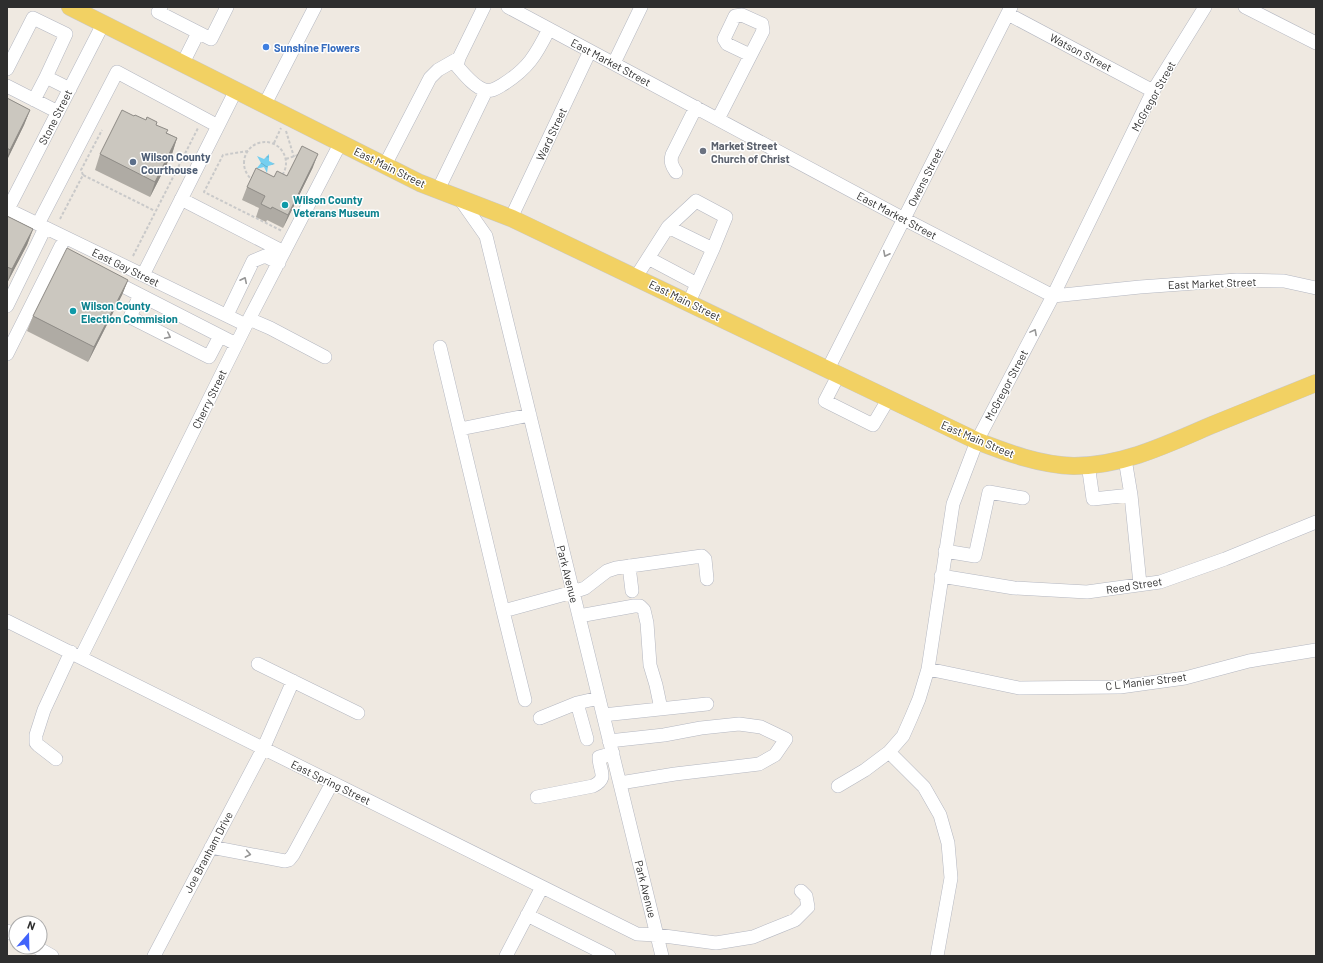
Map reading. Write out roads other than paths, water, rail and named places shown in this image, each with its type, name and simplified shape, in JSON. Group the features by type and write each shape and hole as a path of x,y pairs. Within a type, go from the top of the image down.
{"main road":[{"name":"East Main Street","path":"70,7 420,183 511,218 834,371 977,441 1025,458 1074,466 1125,459 1159,447 1316,383"}],"street":[{"path":"161,7 158,12 211,39 227,7"},
{"path":"265,104 315,7"},
{"path":"484,7 459,58 457,66 474,84 486,91 498,87 516,76 527,66 550,29"},
{"name":"East Market Street","path":"508,7 904,219 1053,296 1140,286 1237,280 1284,281 1316,288"},
{"path":"614,63 641,7"},
{"name":"McGregor Street","path":"838,786 865,770 889,752 903,736 919,699 928,669 953,504 977,441 1053,296 1154,91 1205,7"},
{"path":"1245,7 1316,43"},
{"name":"Watson Street","path":"1010,10 1154,91"},
{"name":"Owens Street","path":"888,398 873,425 825,401 834,371 904,219 1010,10"},
{"path":"7,69 33,18 66,34 34,100"},
{"name":"Stone Street","path":"7,209 103,24"},
{"path":"183,64 198,33"},
{"name":"Ward Street","path":"511,218 590,51"},
{"path":"718,119 750,55"},
{"path":"385,165 430,78 438,70 459,58"},
{"path":"7,306 42,226 117,72 218,126"},
{"path":"46,77 70,89"},
{"path":"7,86 58,112"},
{"path":"143,275 236,90"},
{"path":"438,190 486,91"},
{"path":"676,172 672,166 672,155 696,107"},
{"name":"Cherry Street","path":"56,759 36,743 36,735 44,710 76,655 341,142"},
{"path":"181,199 281,258"},
{"name":"Park Avenue","path":"460,199 486,236 662,956"},
{"path":"636,277 668,227 696,201 726,217 713,250 689,302"},
{"name":"East Gay Street","path":"7,209 227,315 270,328 325,357"},
{"path":"668,227 713,250"},
{"path":"7,354 65,238"},
{"path":"58,253 236,344"},
{"path":"227,315 253,261 265,256 281,258"},
{"path":"648,258 697,284"},
{"path":"140,295 130,317 209,357 220,336"},
{"path":"440,347 525,700"},
{"path":"460,429 530,415"},
{"path":"1125,459 1131,495 1140,584"},
{"path":"1088,464 1093,499 1131,495"},
{"path":"945,551 975,556 989,492 1023,498"},
{"name":"Reed Street","path":"941,576 1014,588 1087,592 1160,582 1225,559 1316,522"},
{"path":"503,611 585,588 607,572 616,568 702,556 705,559 708,578"},
{"path":"629,566 632,591"},
{"path":"579,616 634,606 640,606 644,610 650,665 661,709"},
{"name":"East Spring Street","path":"7,621 637,934 657,935 716,943 752,938 795,920 808,907 806,896 801,891"},
{"name":"C L Manier Street","path":"928,669 1019,688 1120,687 1185,678 1248,661 1316,650"},
{"path":"258,664 358,713"},
{"name":"Joe Branham Drive","path":"154,956 263,749 293,681"},
{"path":"540,718 577,703 599,698"},
{"path":"577,703 587,740"},
{"path":"603,715 707,704"},
{"path":"537,797 593,786 600,782 602,773 599,757 611,747 701,728 739,724 760,727 786,739 775,755 759,764 675,774 620,783"},
{"path":"889,752 924,787 940,814 948,843 951,878 937,956"},
{"path":"211,847 285,861 289,860 332,783"},
{"path":"506,956 542,887"},
{"path":"527,915 609,956"}],"water":[{"path":"269,154 269,161 275,164 268,166 267,173 264,167 256,169 261,163 257,156 264,159"}],"place":[{"name":"Sunshine Flowers","path":"266,47"},
{"name":"Market Street Church of Christ","path":"703,151"},
{"name":"Wilson County Courthouse","path":"133,162"},
{"name":"Wilson County Veterans Museum","path":"285,205"},
{"name":"Wilson County Election Commision","path":"73,311"}]}
